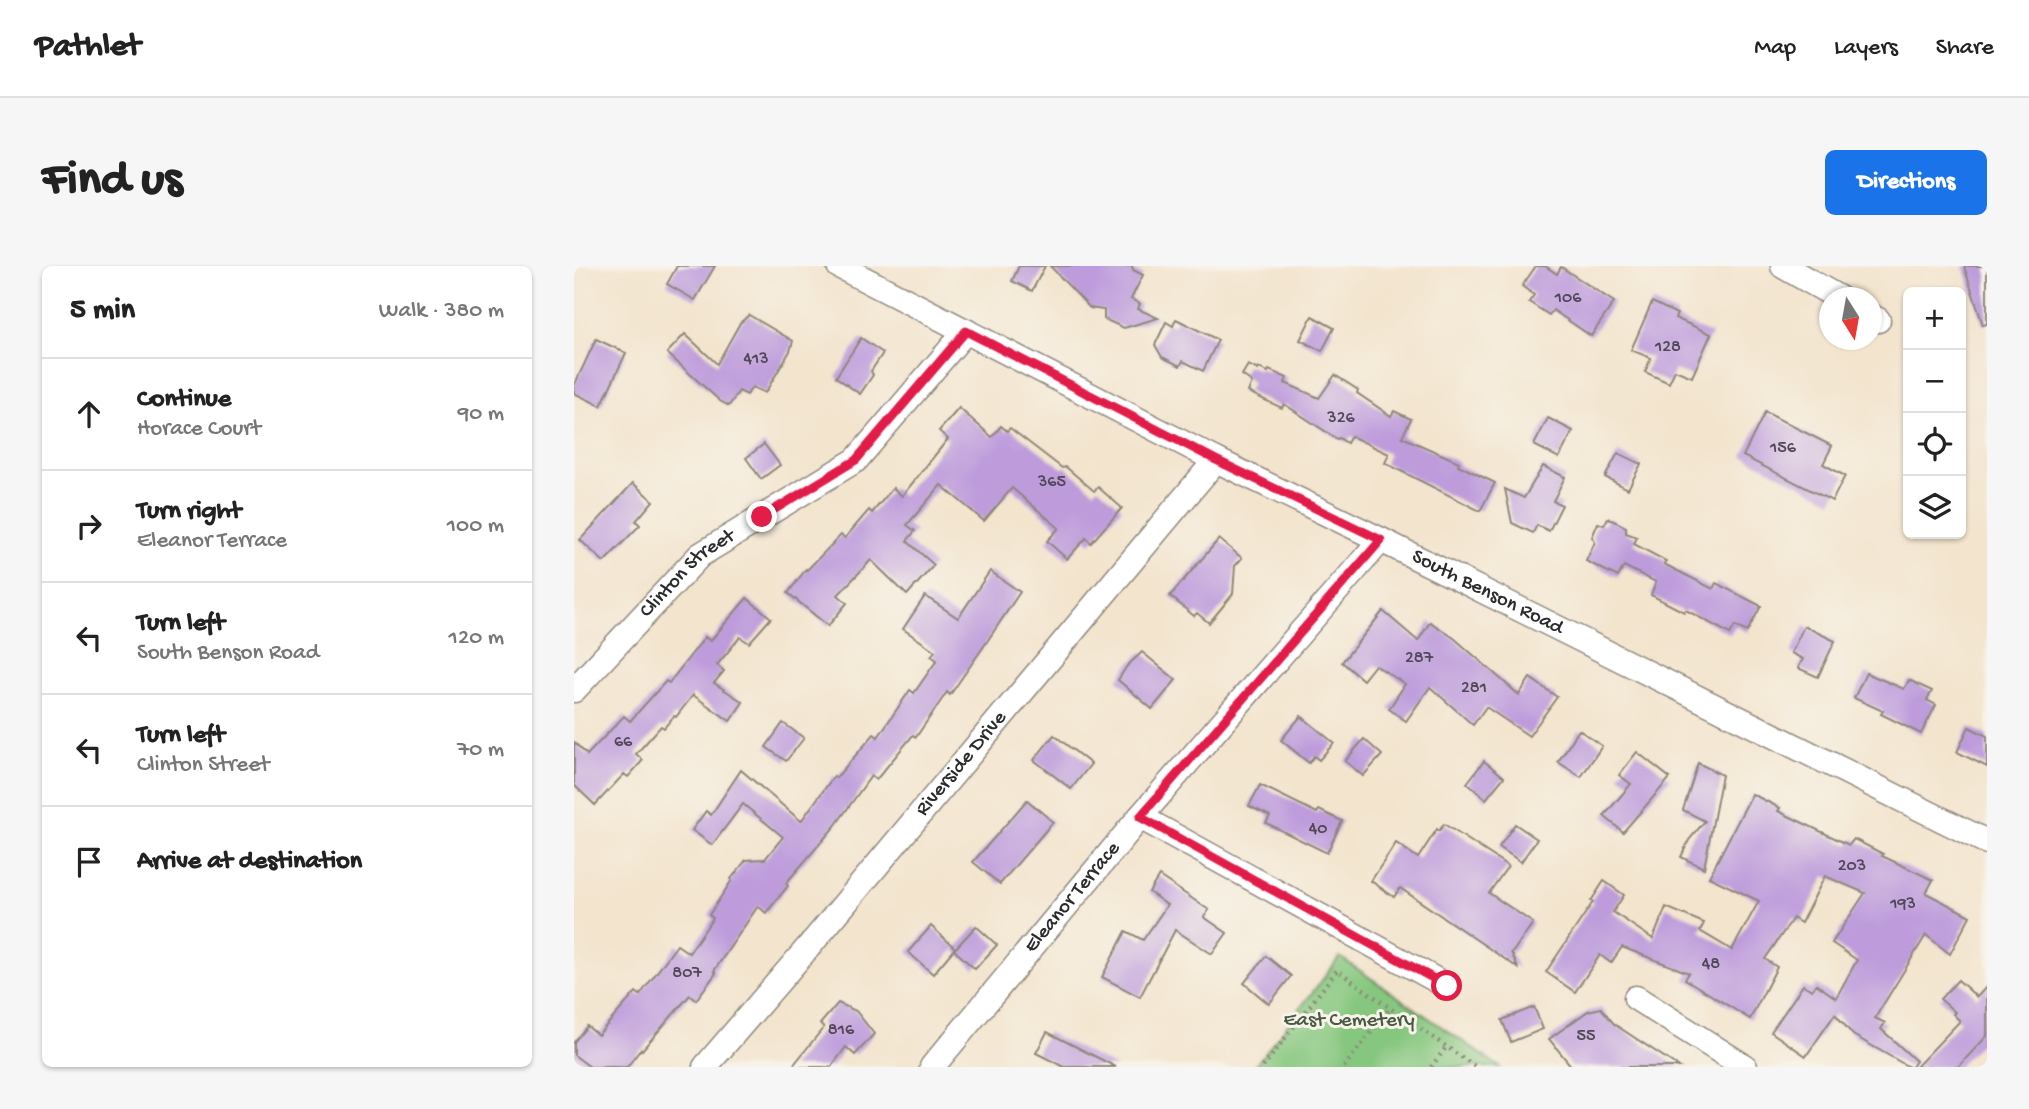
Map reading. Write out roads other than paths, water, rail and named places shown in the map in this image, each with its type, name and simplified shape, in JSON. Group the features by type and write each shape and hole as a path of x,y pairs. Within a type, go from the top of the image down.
{"street":[{"path":"1783,266 1820,287"},
{"name":"South Benson Road","path":"844,267 1216,460 1987,842"},
{"name":"Clinton Street","path":"574,690 700,555 856,460 966,331"},
{"name":"Riverside Drive","path":"705,1067 1216,460"},
{"name":"Eleanor Terrace","path":"932,1067 1140,817 1381,540"},
{"path":"1140,817 1447,986"},
{"path":"1636,998 1745,1067"}],"park label":[{"name":"East Cemetery","path":"1349,1021"}]}
